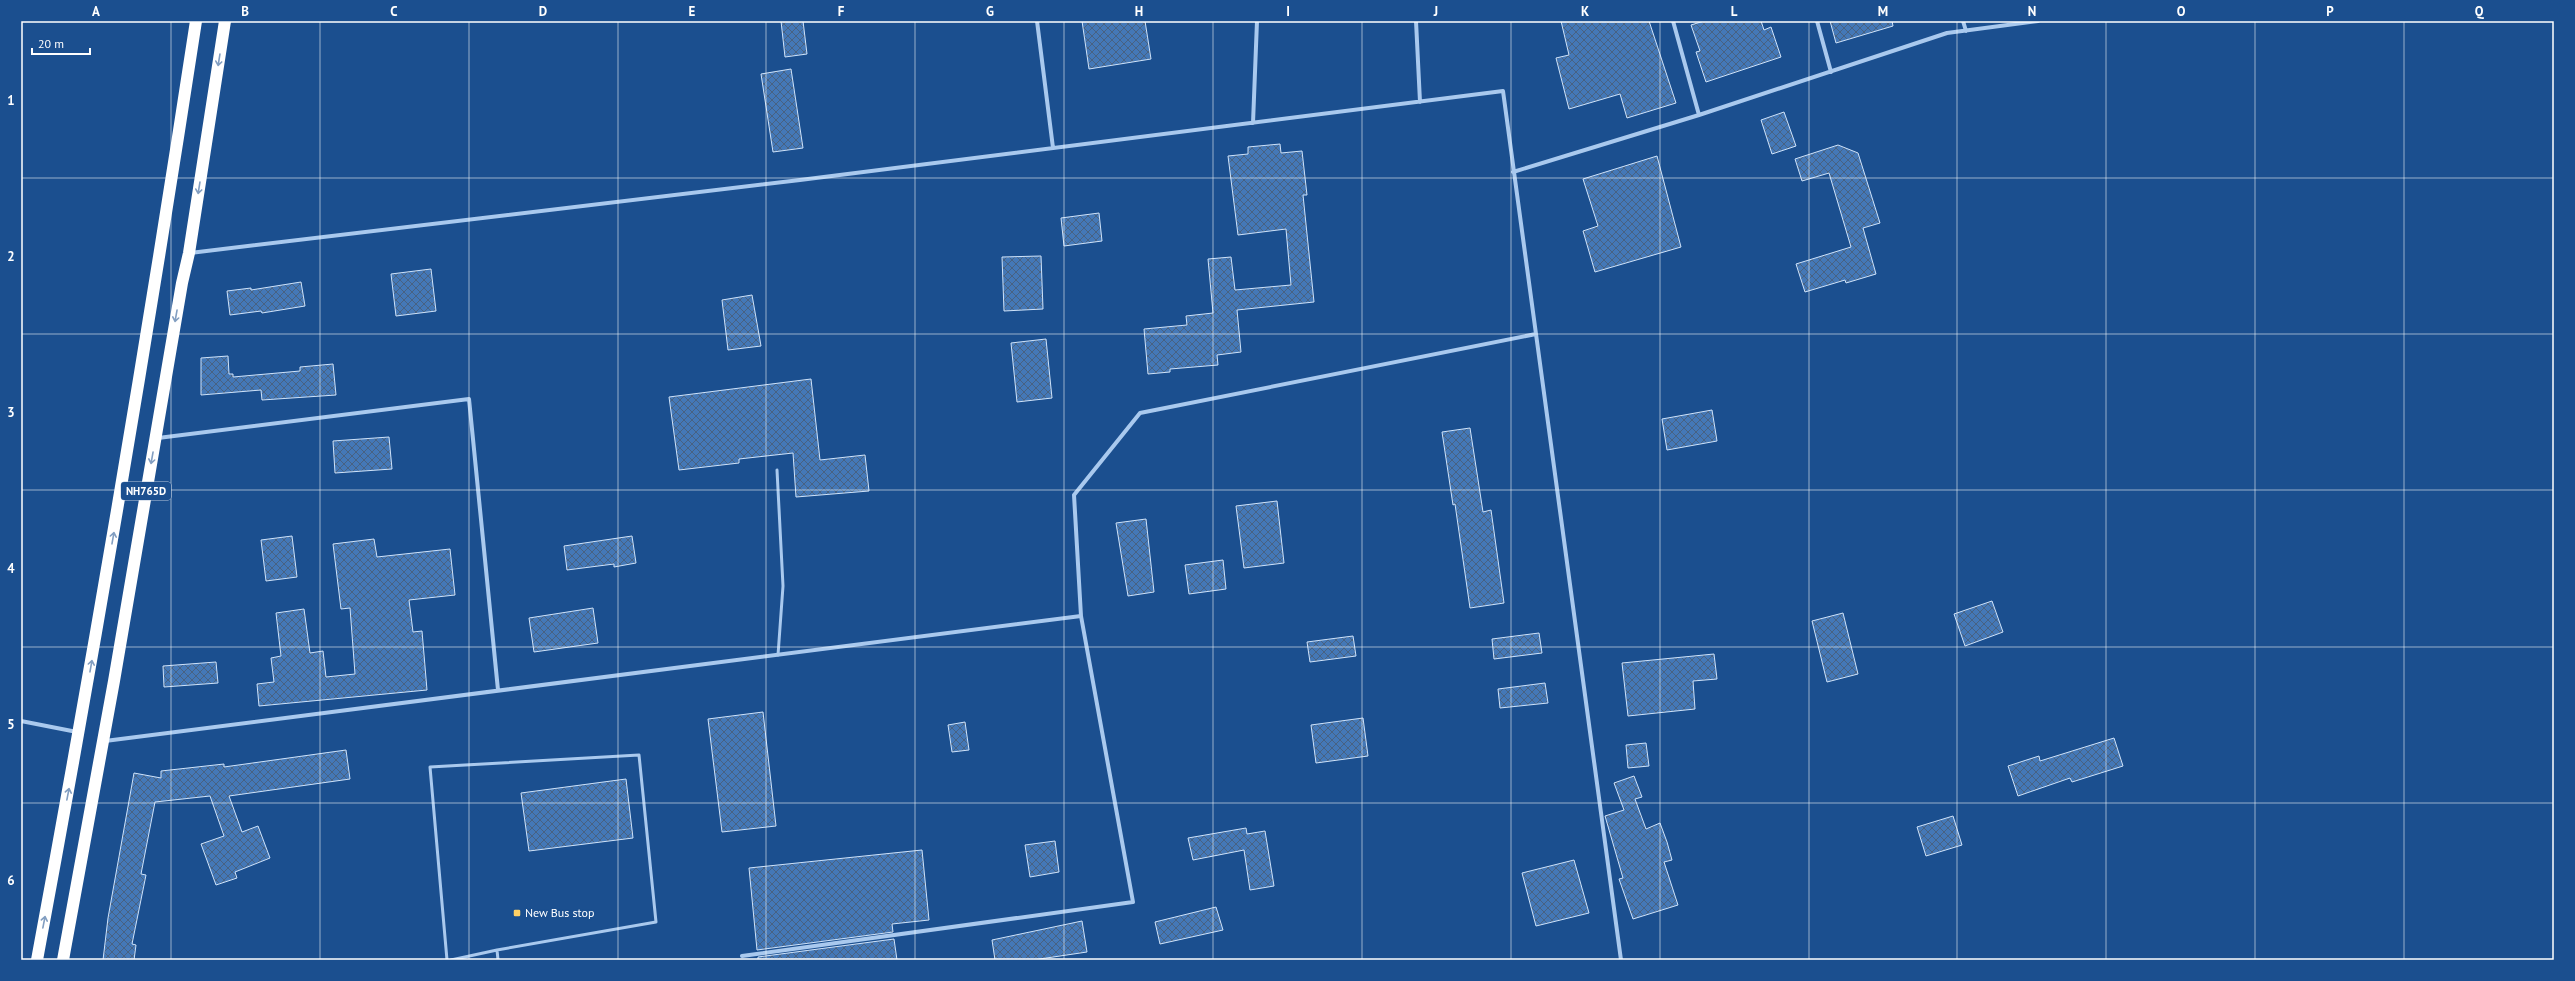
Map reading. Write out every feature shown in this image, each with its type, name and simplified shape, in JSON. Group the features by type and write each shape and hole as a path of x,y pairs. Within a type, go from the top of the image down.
{"highway":[{"name":"NH765D","path":"37,960 79,733 158,275 196,21"},
{"name":"NH765D","path":"63,960 103,741 182,283 189,253 224,21"}],"street":[{"path":"1037,21 1053,148"},
{"path":"1254,123 1257,21"},
{"path":"1416,21 1420,102"},
{"path":"1673,21 1699,115"},
{"path":"1817,21 1831,72"},
{"path":"1963,21 1966,31"},
{"path":"1514,172 1699,115 1947,33 2038,21"},
{"path":"189,253 1053,148 1503,91 1621,960"},
{"path":"742,956 1133,902 1081,616 1074,495 1140,413 1536,334"},
{"path":"155,438 469,398 498,690"},
{"path":"103,741 1081,616"},
{"path":"21,721 79,733"}],"lane":[{"path":"777,470 783,586 778,655"},
{"path":"447,960 430,767 639,755 656,922 497,950 451,960"},
{"path":"497,950 498,960"}],"building":[{"path":"781,21 803,21 807,54 785,57"},
{"path":"1082,21 1145,21 1151,59 1089,69"},
{"path":"1561,21 1649,21 1676,103 1627,118 1620,94 1569,109 1556,58 1569,55"},
{"path":"1704,21 1761,21 1764,30 1771,27 1781,57 1706,82 1696,52 1700,51 1691,25"},
{"path":"1830,21 1892,21 1893,26 1836,43"},
{"path":"791,69 803,148 773,152 761,74"},
{"path":"1784,112 1796,146 1772,154 1761,120"},
{"path":"1280,144 1281,153 1302,151 1307,195 1303,195 1314,302 1237,310 1241,352 1217,355 1218,365 1170,369 1170,372 1148,374 1144,329 1187,325 1186,316 1213,313 1208,259 1231,257 1235,290 1291,285 1286,229 1238,235 1228,156 1248,154 1248,147"},
{"path":"1838,145 1858,153 1880,223 1863,228 1876,274 1846,283 1845,280 1805,292 1796,264 1851,247 1829,173 1802,181 1795,159"},
{"path":"1657,156 1681,247 1595,272 1583,231 1598,226 1583,179"},
{"path":"1099,213 1102,241 1064,246 1061,218"},
{"path":"1041,256 1043,309 1004,311 1002,257"},
{"path":"431,269 436,311 396,316 391,274"},
{"path":"301,282 305,306 262,313 261,311 230,315 227,291 251,288 251,290"},
{"path":"752,295 761,346 728,350 722,300"},
{"path":"1046,339 1052,398 1017,402 1011,343"},
{"path":"228,356 229,374 233,374 233,377 300,371 300,367 333,364 336,395 262,400 261,390 201,395 201,358"},
{"path":"811,379 820,460 865,455 869,491 796,497 793,453 739,459 739,463 679,470 669,397"},
{"path":"1712,410 1717,441 1667,450 1662,419"},
{"path":"1470,428 1483,512 1491,510 1504,603 1470,608 1455,504 1453,505 1442,432"},
{"path":"389,437 392,469 335,473 333,441"},
{"path":"1277,501 1284,563 1244,568 1236,506"},
{"path":"1146,519 1154,592 1128,596 1116,523"},
{"path":"292,536 297,577 266,581 261,540"},
{"path":"632,536 636,563 614,567 614,564 567,570 564,546"},
{"path":"374,539 377,557 450,549 455,595 409,600 413,632 422,631 427,690 259,706 257,684 274,682 271,658 281,656 276,613 304,609 310,653 323,651 326,677 355,674 350,608 341,609 333,544"},
{"path":"1223,560 1226,589 1189,594 1185,565"},
{"path":"1992,601 2003,632 1965,646 1954,614"},
{"path":"593,608 598,643 534,652 529,618"},
{"path":"1843,613 1858,674 1827,682 1812,621"},
{"path":"1539,633 1542,653 1494,659 1492,639"},
{"path":"1353,636 1356,656 1310,662 1307,642"},
{"path":"1714,654 1717,679 1693,681 1695,709 1628,716 1622,663"},
{"path":"216,662 218,683 164,687 163,666"},
{"path":"1545,683 1548,703 1500,708 1498,689"},
{"path":"763,712 776,826 722,832 708,719"},
{"path":"1363,718 1368,756 1316,763 1311,725"},
{"path":"965,722 969,750 952,752 948,725"},
{"path":"2114,738 2123,766 2072,782 2070,778 2018,796 2008,766 2039,756 2040,761"},
{"path":"1646,743 1649,766 1628,768 1626,745"},
{"path":"346,750 350,779 229,796 242,832 258,826 270,858 235,872 237,878 216,885 201,844 224,836 210,796 155,802 141,874 146,875 132,944 136,945 134,960 103,960 108,918 134,773 161,778 161,771 224,764 224,767"},
{"path":"1634,776 1642,797 1635,799 1646,829 1660,823 1667,842 1672,860 1664,862 1678,905 1633,919 1619,879 1623,878 1605,816 1624,810 1614,783"},
{"path":"626,779 633,838 529,851 521,793"},
{"path":"1953,816 1962,845 1926,856 1917,827"},
{"path":"1246,828 1247,834 1265,831 1274,886 1250,890 1244,850 1193,860 1188,838"},
{"path":"1055,841 1059,872 1030,877 1025,845"},
{"path":"922,850 929,920 892,924 893,932 757,950 749,868"},
{"path":"1574,860 1589,913 1536,926 1522,873"},
{"path":"1216,907 1223,930 1160,944 1155,922"},
{"path":"1082,921 1087,952 1033,960 995,960 992,940"},
{"path":"894,939 897,960 758,960 758,957"}],"place":[{"name":"New Bus stop","path":"517,913"}]}
